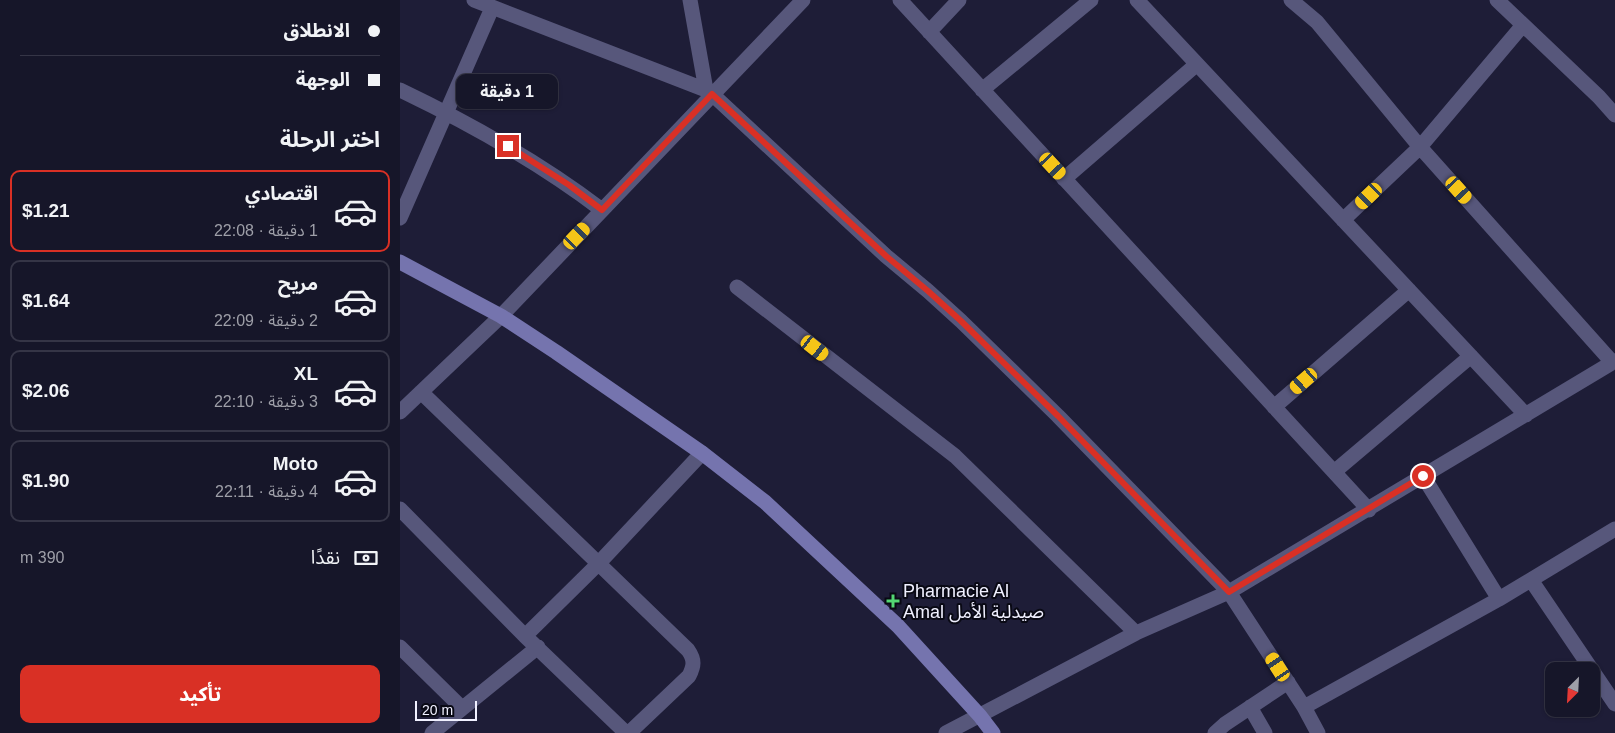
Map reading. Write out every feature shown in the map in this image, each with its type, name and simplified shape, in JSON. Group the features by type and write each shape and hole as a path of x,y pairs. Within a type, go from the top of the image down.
{"street":[{"path":"474,0 709,92 886,256 961,321 1058,416 1229,592 1304,707 1318,733"},
{"path":"690,0 709,92"},
{"path":"400,412 501,316 602,210 709,92 803,0"},
{"path":"900,0 1368,510"},
{"path":"929,32 959,0"},
{"path":"982,90 1090,0"},
{"path":"1137,0 1526,415"},
{"path":"946,733 1136,633 1229,592 1613,361 1420,147 1317,22 1291,0"},
{"path":"1501,1 1523,25 1599,97 1615,116"},
{"path":"400,218 492,8"},
{"path":"1343,220 1420,147 1523,25"},
{"path":"1064,179 1197,64"},
{"path":"400,90 446,112 523,155 569,185 602,210"},
{"path":"400,262 501,316 580,368 702,453 765,502 898,626 980,716 993,733"},
{"path":"737,287 955,456 1136,633"},
{"path":"1274,407 1409,290"},
{"path":"1334,472 1471,356"},
{"path":"400,509 525,636 627,733 688,676 694,667 694,658 688,650 421,392"},
{"path":"525,636 598,564 702,453"},
{"path":"1423,476 1499,599"},
{"path":"1304,707 1499,599 1615,529"},
{"path":"1531,580 1615,704"},
{"path":"400,647 462,708"},
{"path":"432,733 538,647"},
{"path":"1215,733 1225,724 1288,682"},
{"path":"1250,707 1265,733"}],"place":[{"name":"Pharmacie Al Amal صيدلية الأمل","path":"893,601"}],"route":[{"path":"508,146 569,185 602,210 712,94 886,256 961,321 1058,416 1229,592 1423,476"}]}
